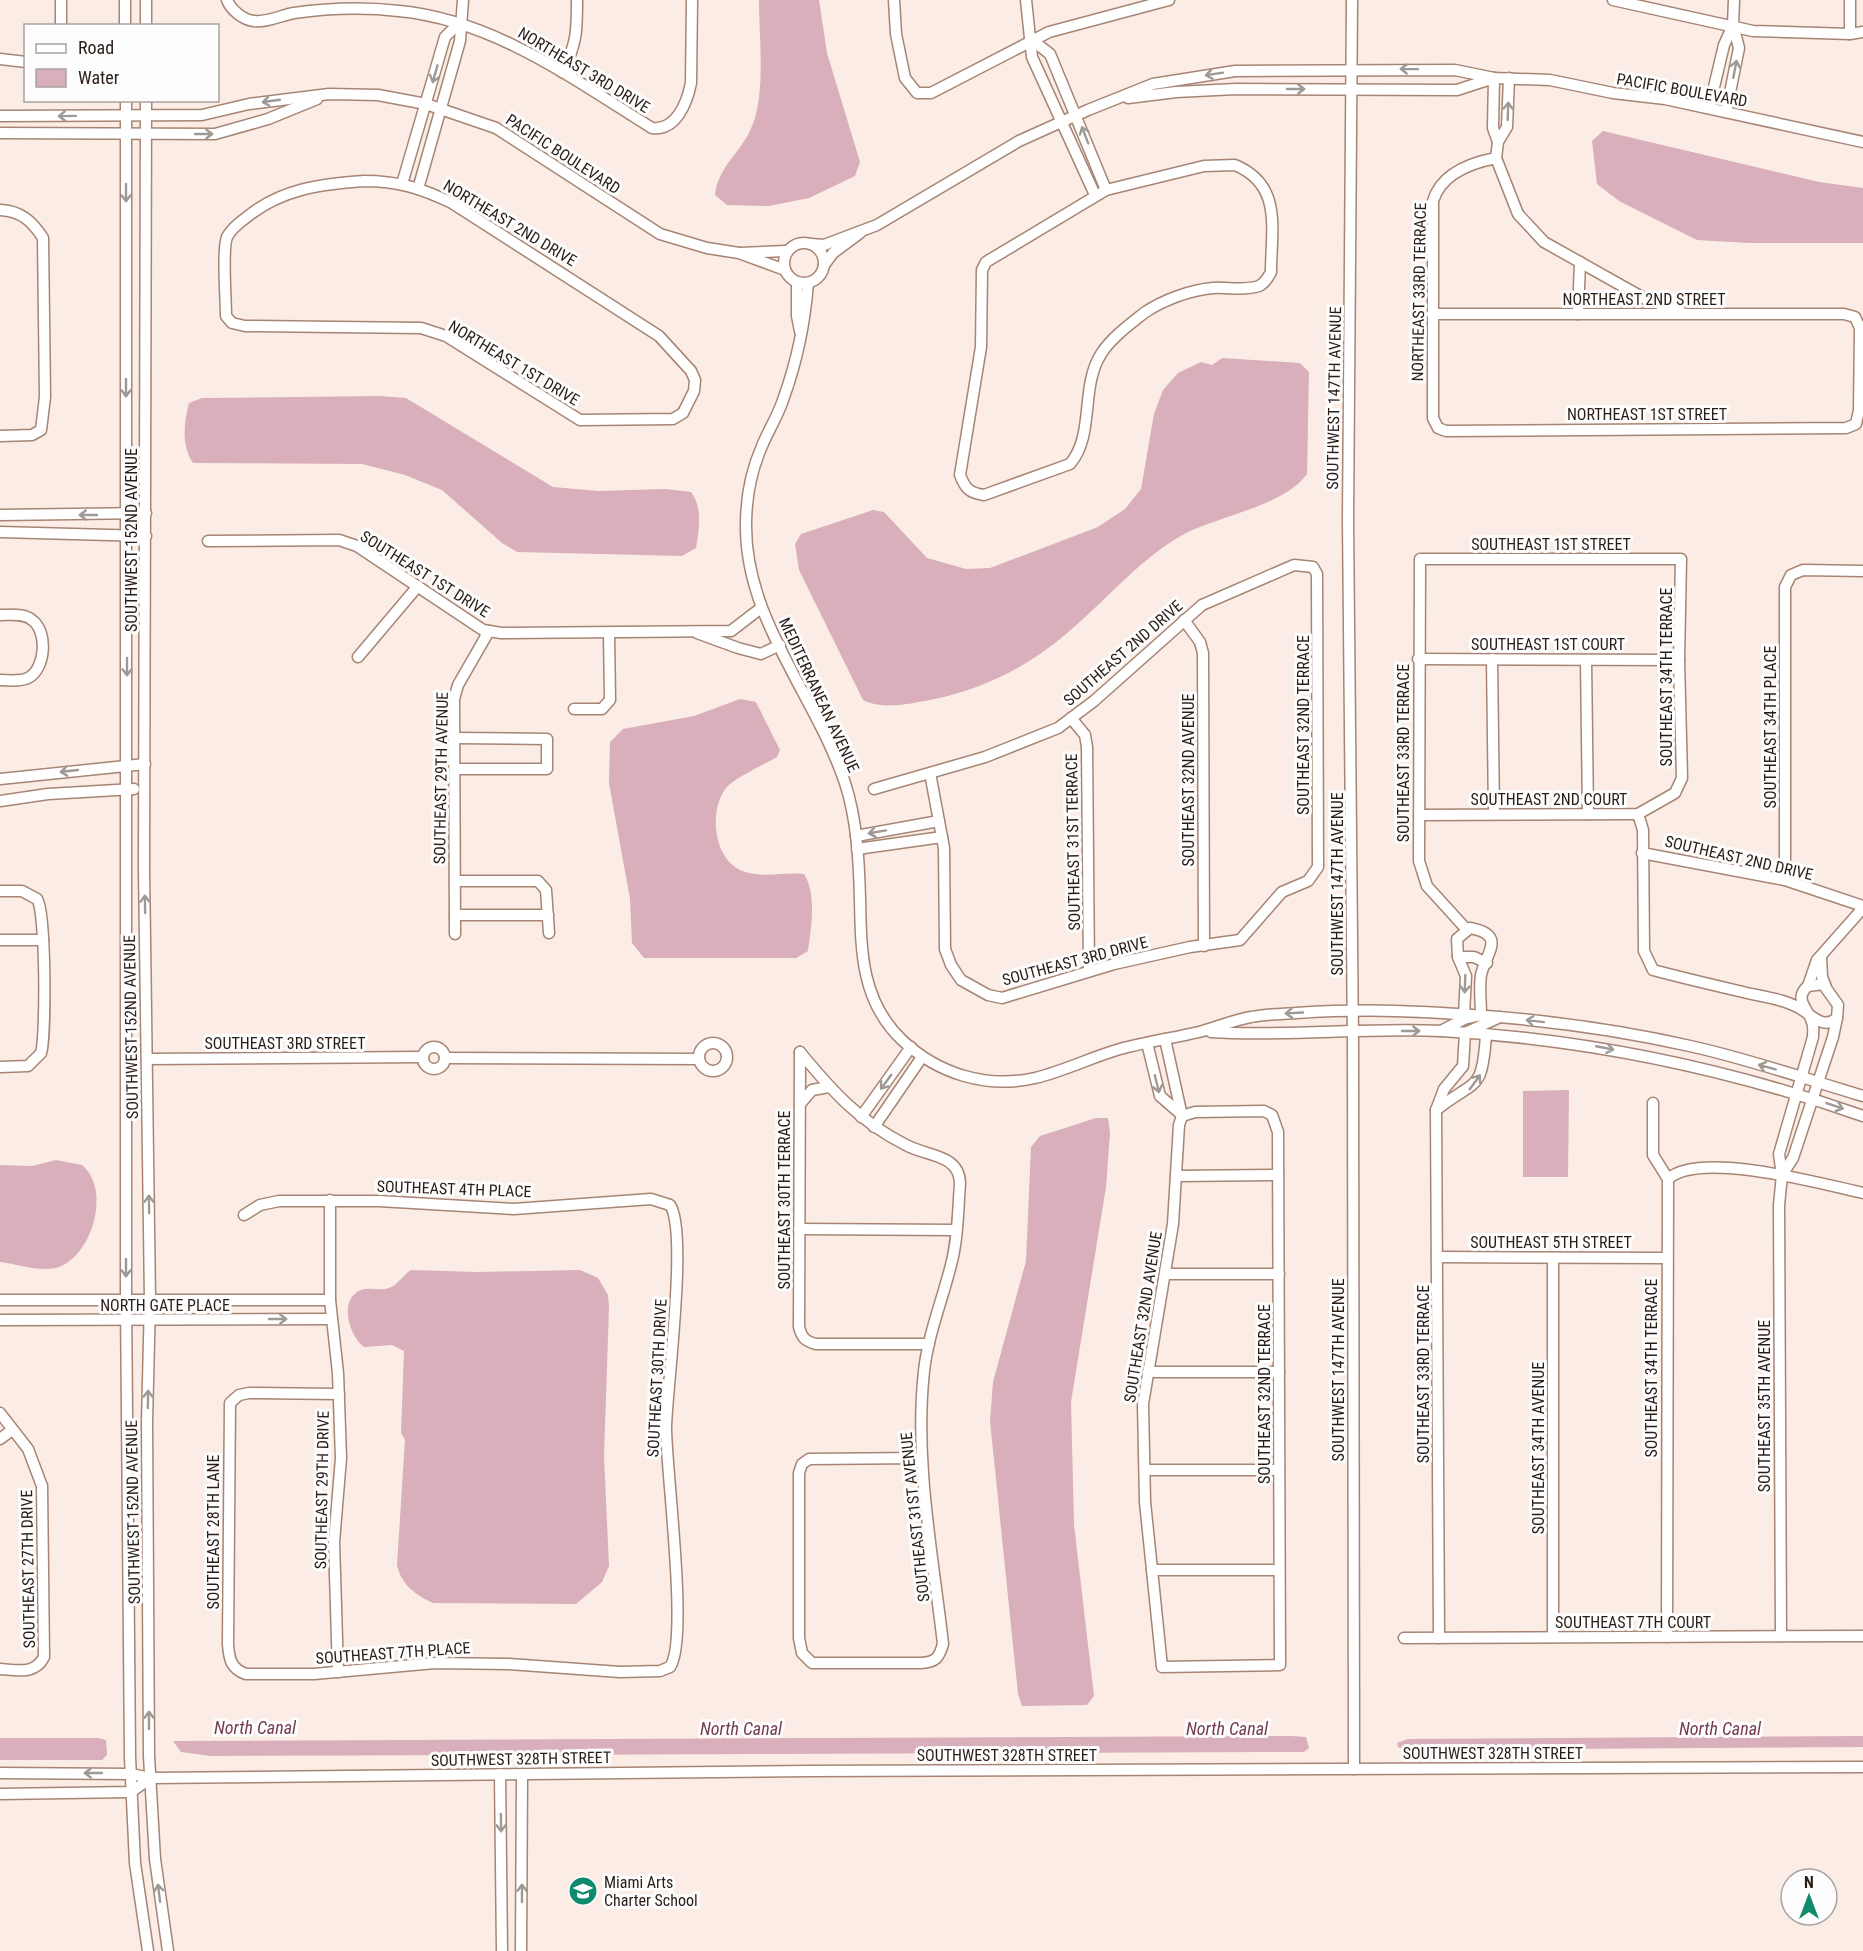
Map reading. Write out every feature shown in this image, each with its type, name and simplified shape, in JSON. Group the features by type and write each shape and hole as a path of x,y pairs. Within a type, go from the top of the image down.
{"street":[{"path":"61,0 61,24"},
{"path":"125,0 125,24"},
{"path":"146,0 146,24"},
{"name":"NORTHEAST 3RD DRIVE","path":"226,0 229,7 238,14 254,21 293,13 366,8 402,11 459,23 521,48 652,128 668,126 675,121 691,83 692,0"},
{"path":"418,189 439,107 460,41 459,23 463,0"},
{"path":"562,72 574,51 577,38 577,0"},
{"path":"894,0 896,34 905,78 918,93 931,93 1032,40 1060,29 1169,0"},
{"path":"1026,0 1026,19 1032,40 1032,57 1095,195"},
{"name":"SOUTHWEST 147TH AVENUE","path":"1352,0 1348,520 1353,1030 1354,1769"},
{"path":"1613,0 1769,33 1850,34 1863,32"},
{"path":"1726,112 1739,48 1733,26 1734,0"},
{"path":"1850,0 1850,34"},
{"path":"402,184 445,37 459,23"},
{"path":"1709,108 1724,45 1733,26"},
{"path":"1032,40 1050,54 1106,190"},
{"path":"442,46 457,50"},
{"path":"0,59 24,62"},
{"path":"1037,68 1053,61"},
{"path":"1455,70 1457,90"},
{"name":"PACIFIC BOULEVARD","path":"811,244 824,245 860,232 940,190 1019,141 1061,121 1153,84 1235,71 1455,70 1494,78 1550,80 1709,108 1863,142"},
{"path":"1494,78 1493,128 1498,142"},
{"name":"PACIFIC BOULEVARD","path":"1113,100 1176,92 1457,90 1494,78"},
{"path":"1509,78 1507,127 1498,142 1496,159 1518,214 1544,242 1648,301 1695,314"},
{"name":"PACIFIC BOULEVARD","path":"0,133 215,134 268,119 329,94"},
{"name":"PACIFIC BOULEVARD","path":"0,117 202,115 249,104 329,94 378,95 439,107 496,128 660,234 707,248 739,253 786,251"},
{"name":"SOUTHWEST 152ND AVENUE","path":"126,102 128,764 126,1299 130,1774 135,1863 148,1951"},
{"name":"SOUTHWEST 152ND AVENUE","path":"146,102 145,789 150,1300 147,1422 151,1778 155,1859 168,1951"},
{"path":"411,154 426,159"},
{"name":"NORTHEAST 33RD TERRACE","path":"1438,428 1433,418 1433,201 1437,187 1466,165 1496,159"},
{"path":"1082,170 1096,164"},
{"path":"1235,165 1246,170 1266,188 1271,201 1271,272 1260,285 1247,288 1212,288 1181,295 1146,312 1117,335 1100,355 1094,372 1079,453 1070,464 984,495 972,494 965,487 960,475 981,347 982,270 986,262 1095,195 1106,190 1204,166 1235,165"},
{"name":"NORTHEAST 2ND DRIVE","path":"232,323 226,316 227,237 236,225 259,206 281,194 322,184 364,180 392,181 452,203 659,336 691,371 695,380 694,391 683,413 673,419"},
{"path":"0,210 12,211 33,222 43,238 45,397 41,430 33,435 0,436"},
{"name":"PACIFIC BOULEVARD","path":"824,265 833,253 860,232"},
{"path":"798,243 811,244 822,253 824,265 819,276 803,282 785,270 786,251 798,243"},
{"name":"PACIFIC BOULEVARD","path":"739,253 785,270"},
{"path":"1578,314 1580,262"},
{"name":"MEDITERRANEAN AVENUE","path":"803,282 797,316 800,331 784,399 761,448 747,498 746,545 751,576 761,608 831,748 845,784 856,836 860,935 866,985 878,1009 899,1038 922,1057 953,1073 980,1080 1009,1081 1035,1078 1122,1048 1202,1031 1255,1016 1352,1010 1464,1014 1605,1030 1692,1046 1863,1096"},
{"name":"NORTHEAST 2ND STREET","path":"1432,314 1844,314 1855,317 1860,328 1859,410 1856,424"},
{"name":"NORTHEAST 1ST DRIVE","path":"232,323 245,326 421,328 446,336 580,420 673,419"},
{"name":"NORTHEAST 1ST STREET","path":"1438,428 1446,431 1846,428 1856,424"},
{"path":"0,515 146,513"},
{"path":"0,532 146,536"},
{"name":"SOUTHEAST 1ST DRIVE","path":"208,542 339,540 357,546 483,630 501,633 731,631"},
{"name":"SOUTHEAST 1ST STREET","path":"1420,560 1681,560"},
{"name":"SOUTHEAST 33RD TERRACE","path":"1420,560 1418,659 1421,875 1427,886 1467,930 1480,930 1491,940 1492,950 1481,974 1481,1015"},
{"name":"SOUTHEAST 34TH TERRACE","path":"1675,793 1682,778 1679,660 1681,560"},
{"name":"SOUTHEAST 2ND DRIVE","path":"874,789 1026,742 1058,728 1094,701 1202,605 1294,565 1313,567 1317,574"},
{"name":"SOUTHEAST 34TH PLACE","path":"1785,880 1785,587 1791,575 1803,570 1863,571"},
{"name":"SOUTHEAST 32ND TERRACE","path":"1314,875 1318,867 1317,574"},
{"path":"358,657 418,586"},
{"path":"730,645 731,631 761,608"},
{"path":"0,615 23,616 35,621 42,639 41,663 38,671 22,680 0,680"},
{"name":"SOUTHEAST 32ND AVENUE","path":"1184,620 1200,642 1203,653 1204,946"},
{"name":"SOUTHEAST 29TH AVENUE","path":"455,934 454,699 458,685 489,631"},
{"path":"574,709 602,709 610,700 609,633"},
{"name":"SOUTHEAST 1ST DRIVE","path":"697,633 761,654 780,645"},
{"name":"SOUTHEAST 1ST COURT","path":"1418,659 1679,660"},
{"path":"1492,659 1494,814"},
{"path":"1586,660 1588,814"},
{"name":"SOUTHEAST 31ST TERRACE","path":"1071,718 1085,735 1087,747 1089,971"},
{"path":"454,738 547,739 548,769 454,770"},
{"path":"145,764 4,778 6,800 48,794 145,789"},
{"name":"SOUTHEAST 3RD DRIVE","path":"930,773 942,837 946,874 945,949 951,965 961,980 974,990 1002,998 1089,971 1240,940 1282,892 1308,881 1314,875"},
{"name":"SOUTHEAST 2ND COURT","path":"1419,815 1638,814 1675,793"},
{"path":"1638,814 1643,830 1644,951 1653,970 1781,1000 1824,1023 1837,1018 1838,1005 1822,977 1821,957"},
{"path":"856,836 939,821"},
{"path":"912,826 915,841"},
{"path":"857,849 942,837"},
{"name":"SOUTHEAST 2ND DRIVE","path":"1642,853 1785,880 1863,907"},
{"path":"455,881 538,881 546,890 549,933"},
{"path":"0,891 22,891 34,895 42,909 43,940 43,1048 38,1059 23,1067 0,1067"},
{"path":"1808,1014 1801,1003 1815,964 1863,907"},
{"path":"455,915 548,915"},
{"path":"1464,1014 1466,976 1458,957 1457,939 1467,930"},
{"path":"0,940 43,940"},
{"path":"1458,957 1474,957 1486,963"},
{"path":"1781,1000 1819,983 1826,987"},
{"name":"SOUTHEAST 35TH AVENUE","path":"1781,1636 1779,1205 1782,1175 1779,1154 1804,1077 1813,1034 1812,1021 1808,1014"},
{"path":"1440,1031 1464,1018 1481,1015"},
{"path":"1465,1033 1500,1017"},
{"name":"SOUTHEAST 35TH AVENUE","path":"1782,1175 1793,1158 1812,1098 1820,1082 1837,1018"},
{"name":"MEDITERRANEAN AVENUE","path":"1202,1031 1257,1035 1353,1030 1440,1031 1586,1045 1685,1063 1799,1093 1863,1116"},
{"name":"SOUTHEAST 33RD TERRACE","path":"1439,1638 1436,1110 1444,1089 1463,1066 1465,1033"},
{"path":"1813,1034 1833,1037"},
{"path":"1436,1110 1473,1087 1478,1080 1483,1069 1486,1035"},
{"name":"SOUTHEAST 32ND AVENUE","path":"1162,1667 1144,1470 1143,1404 1173,1224 1179,1125 1182,1116 1165,1039"},
{"path":"1147,1043 1160,1096 1182,1116"},
{"path":"861,1117 911,1047"},
{"name":"SOUTHEAST 30TH TERRACE","path":"829,1087 800,1052 799,1327 805,1340 810,1343 929,1344"},
{"name":"SOUTHEAST 3RD STREET","path":"147,1059 423,1057 425,1064 432,1068 439,1067 445,1058 699,1059"},
{"path":"800,1107 801,1101 812,1090 829,1087 874,1126 922,1057"},
{"path":"1653,1103 1653,1155 1668,1179 1675,1172 1688,1169 1764,1170 1863,1193"},
{"name":"SOUTHEAST 32ND TERRACE","path":"1162,1667 1280,1665 1279,1274 1276,1122 1264,1111 1195,1112 1182,1116"},
{"name":"SOUTHEAST 31ST AVENUE","path":"874,1126 917,1151 954,1164 960,1171 951,1264 929,1344 921,1410 922,1458 943,1644 940,1657 932,1662 813,1663 806,1659 799,1638 799,1473 802,1464 809,1459 922,1458"},
{"path":"1176,1176 1278,1175"},
{"name":"SOUTHEAST 34TH TERRACE","path":"1667,1637 1666,1258 1668,1179"},
{"name":"SOUTHEAST 4TH PLACE","path":"244,1215 260,1205 279,1201 330,1200 492,1209 651,1199 664,1201"},
{"name":"SOUTHEAST 29TH DRIVE","path":"330,1200 330,1300 339,1394 341,1458 334,1542 338,1672"},
{"name":"SOUTHEAST 30TH DRIVE","path":"664,1201 670,1205 674,1213 677,1262 666,1427 677,1597 677,1653 670,1667"},
{"path":"799,1229 956,1230"},
{"name":"SOUTHEAST 5TH STREET","path":"1437,1257 1666,1258"},
{"name":"SOUTHEAST 34TH AVENUE","path":"1553,1258 1553,1637"},
{"path":"1165,1274 1279,1274"},
{"name":"NORTH GATE PLACE","path":"0,1300 330,1300"},
{"path":"48,1320 49,1300"},
{"path":"232,1300 232,1319"},
{"name":"NORTH GATE PLACE","path":"0,1320 331,1319"},
{"path":"1148,1372 1279,1372"},
{"name":"SOUTHEAST 28TH LANE","path":"231,1661 228,1644 230,1404 239,1395 249,1393 339,1394"},
{"name":"SOUTHEAST 27TH DRIVE","path":"0,1413 35,1462 44,1496 45,1653 40,1664 28,1670 0,1669"},
{"path":"0,1439 12,1430"},
{"path":"1144,1470 1279,1470"},
{"path":"1152,1570 1279,1570"},
{"name":"SOUTHEAST 7TH COURT","path":"1404,1638 1863,1636"},
{"name":"SOUTHEAST 7TH PLACE","path":"231,1661 237,1669 246,1674 338,1672 435,1663 509,1664 620,1672 660,1671 670,1667"},
{"name":"SOUTHWEST 328TH STREET","path":"0,1773 130,1774 151,1778 1863,1767"},
{"path":"500,1774 502,1951"},
{"path":"521,1951 522,1774"},
{"path":"0,1794 131,1792 151,1778"}],"water":[{"path":"759,0 819,0 827,53 860,162 855,176 809,198 769,206 727,205 715,195 717,185 725,167 748,135 759,97 761,64"},
{"path":"1603,131 1819,182 1863,188 1863,243 1748,243 1697,240 1619,201 1597,184 1592,141"},
{"path":"1222,358 1300,363 1309,372 1307,474 1297,485 1268,502 1200,527 1170,543 1141,565 1058,641 1007,674 970,689 922,702 879,705 863,700 799,570 795,544 801,534 873,510 884,512 927,558 966,569 990,568 1098,527 1125,509 1141,489 1154,414 1163,390 1178,373 1201,362 1212,365"},
{"path":"380,396 406,398 553,487 598,491 665,489 691,492 699,512 696,548 682,556 517,552 502,543 442,490 405,475 362,464 193,463 189,456 185,441 185,426 189,403 202,398"},
{"path":"740,699 756,702 780,750 777,757 742,776 726,788 717,808 716,832 719,844 731,864 748,873 804,874 812,902 808,951 796,958 644,958 632,943 630,899 609,783 610,742 623,729 694,716"},
{"path":"1569,1090 1568,1177 1523,1177 1523,1091"},
{"path":"1096,1118 1108,1118 1110,1133 1106,1187 1071,1402 1074,1525 1094,1696 1087,1705 1022,1706 1018,1694 990,1421 993,1382 1026,1261 1031,1147 1040,1136"},
{"path":"56,1160 82,1165 91,1176 96,1190 96,1206 94,1222 88,1238 69,1262 56,1268 35,1268 0,1262 0,1165 32,1166"},
{"path":"411,1270 478,1272 580,1270 598,1278 608,1295 604,1456 609,1566 602,1582 576,1604 433,1603 420,1596 405,1583 399,1572 397,1565 405,1440 401,1433 404,1351 392,1345 364,1347 350,1327 348,1309 354,1295 361,1290 389,1288"},
{"name":"North Canal","path":"1863,1736 1863,1747 1405,1750 1398,1747 1397,1743 1408,1739"},
{"name":"North Canal","path":"1306,1737 1309,1748 1304,1752 211,1756 181,1752 173,1741"},
{"path":"0,1738 98,1738 106,1740 107,1755 102,1760 0,1760"}],"place":[{"name":"Miami Arts Charter School","path":"583,1891"}]}
